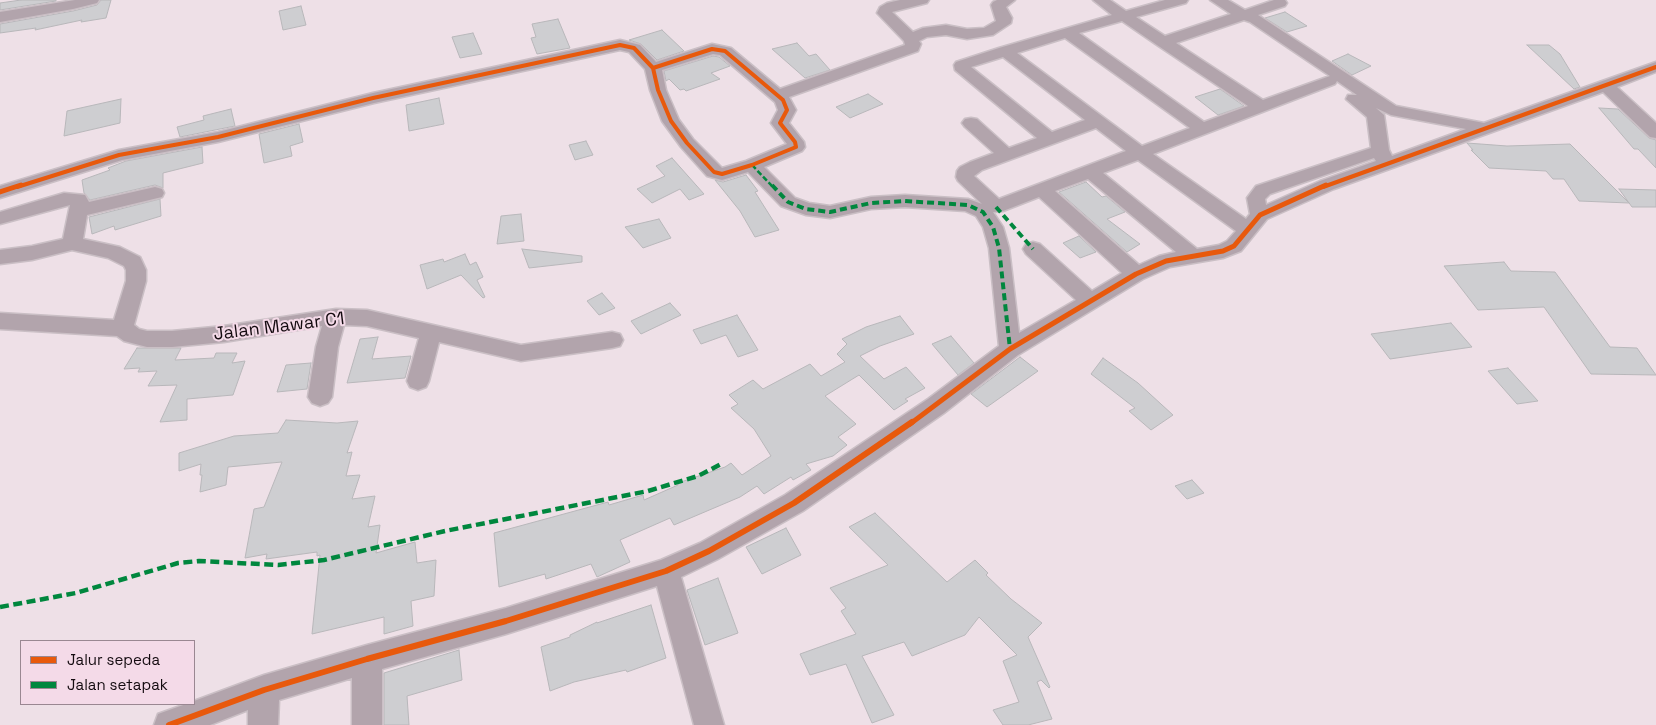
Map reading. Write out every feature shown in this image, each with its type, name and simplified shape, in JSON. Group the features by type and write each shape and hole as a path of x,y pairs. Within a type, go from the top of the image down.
{"street":[{"path":"0,17 92,0"},
{"path":"779,95 912,48 911,39 884,13 884,10 892,6 922,0"},
{"path":"911,39 923,33 946,30 967,34 988,32 1003,23 1004,18 1000,13 998,5 1008,0"},
{"path":"1100,0 1262,106"},
{"path":"1048,138 961,67 964,63 1181,0"},
{"path":"1217,0 1243,16 1255,19 1383,112"},
{"path":"1164,42 1280,3"},
{"path":"1243,16 1243,21 1247,25 1329,81 1383,112 1477,126"},
{"path":"1067,32 1203,129"},
{"path":"0,192 119,156 218,137 373,98 614,46 634,48 653,68 658,90 671,121 687,143 712,171 722,174 794,149 796,145 780,123 787,110 779,95 720,49 712,49 653,68"},
{"path":"1005,51 1140,153 1254,222"},
{"path":"170,725 264,690 367,659 506,621 666,571 717,547 794,503 936,406 1010,349 1089,300 1136,274 1166,261 1223,251 1234,246 1254,222 1383,157 1607,86 1656,67"},
{"path":"1098,121 1048,138 970,169 966,172 965,177 996,207 1329,81"},
{"path":"1607,86 1656,133"},
{"path":"1383,112 1383,157"},
{"path":"971,123 1006,154"},
{"path":"752,165 788,202 806,209 830,212 871,204 905,201 968,205 983,212 993,227 999,248 1000,279 1010,349"},
{"path":"1091,172 1194,257"},
{"path":"1042,190 1136,274"},
{"path":"77,211 155,193"},
{"path":"0,218 74,198 80,202 72,243"},
{"path":"0,257 32,253 72,243 113,252 125,257 133,262 136,270 136,282 122,328 0,321"},
{"path":"1033,249 1089,300"},
{"path":"320,397 326,347 336,317"},
{"name":"Jalan Mawar C1","path":"122,328 132,335 147,339 172,339 224,334 336,317 367,318 521,353 612,340"},
{"path":"418,381 431,332"},
{"path":"666,571 709,725"},
{"path":"367,659 367,725"},
{"path":"263,725 264,690"}],"building":[{"path":"21,0 56,1 0,10 0,3"},
{"path":"101,0 111,0 106,18 81,22 82,20 35,30 36,28 0,33 0,24 73,11 97,5"},
{"path":"301,6 306,25 283,30 279,11"},
{"path":"1285,12 1307,26 1287,32 1265,18"},
{"path":"558,19 570,48 537,54 531,38 536,37 532,24"},
{"path":"662,30 684,51 657,60 641,44 629,40"},
{"path":"473,33 482,54 460,58 452,37"},
{"path":"797,43 809,56 816,54 830,70 805,78 772,49"},
{"path":"1527,45 1549,45 1560,54 1580,87 1574,89"},
{"path":"1348,54 1371,66 1352,75 1332,61"},
{"path":"713,56 719,57 730,66 711,73 720,79 686,91 684,89 680,90 669,79 666,81 664,71"},
{"path":"1220,89 1244,106 1218,115 1195,97"},
{"path":"868,94 883,104 850,118 836,107"},
{"path":"439,98 444,124 409,131 406,105"},
{"path":"121,99 120,123 64,136 67,111"},
{"path":"1599,108 1618,109 1649,138 1656,140 1656,168 1638,149 1634,149"},
{"path":"231,109 235,126 180,137 177,127 204,120 203,116"},
{"path":"299,124 303,142 290,146 292,156 264,163 259,134"},
{"path":"586,141 593,155 575,160 569,145"},
{"path":"1467,143 1507,146 1570,144 1629,203 1579,201 1564,179 1553,179 1546,171 1489,168 1471,150 1473,150"},
{"path":"202,147 203,163 163,173 163,188 155,185 90,200 84,193 82,180 110,170 108,168 126,161"},
{"path":"672,158 704,194 689,200 680,189 652,203 637,189 665,176 656,166"},
{"path":"746,175 758,191 755,192 779,230 755,237 740,211 715,180 723,182"},
{"path":"1086,182 1102,197 1106,196 1125,212 1107,219 1140,244 1127,252 1059,192"},
{"path":"1619,189 1656,190 1656,207 1632,207"},
{"path":"160,199 161,216 115,230 114,226 92,234 89,217"},
{"path":"521,214 524,241 497,244 501,216"},
{"path":"659,219 671,238 643,248 625,227"},
{"path":"1079,236 1096,252 1080,258 1063,243"},
{"path":"522,249 582,256 582,262 529,268"},
{"path":"465,254 470,265 476,262 483,277 477,280 485,297 483,298 461,275 427,289 420,265 443,259 444,262"},
{"path":"1504,262 1511,271 1555,272 1610,347 1637,348 1656,375 1591,374 1544,307 1478,310 1444,266"},
{"path":"602,293 615,308 599,315 587,301"},
{"path":"670,303 681,315 641,334 631,321"},
{"path":"737,315 758,350 738,357 726,335 701,344 693,330"},
{"path":"900,316 914,334 880,346 860,356 884,379 906,367 925,388 905,399 908,401 894,410 859,375 825,396 856,424 838,437 847,445 833,456 806,464 811,470 793,480 791,477 764,494 757,486 740,497 674,525 670,518 620,540 630,562 597,577 591,564 546,579 545,574 499,587 494,533 608,502 609,505 643,495 644,500 678,485 678,483 725,467 731,463 742,475 771,456 754,429 731,408 738,404 729,395 753,380 763,389 810,364 821,376 845,362 837,354 847,344 842,339 866,327"},
{"path":"1451,323 1472,347 1390,359 1371,334"},
{"path":"951,336 974,363 958,375 932,344"},
{"path":"378,337 372,359 411,356 405,378 347,383 360,339"},
{"path":"137,348 181,348 175,360 214,358 216,353 237,353 232,363 245,361 233,395 187,399 187,420 160,422 177,385 148,386 157,371 138,372 140,368 124,369"},
{"path":"1020,357 1038,371 987,407 971,394"},
{"path":"1103,358 1138,383 1173,415 1151,430 1129,411 1135,408 1091,374"},
{"path":"311,363 307,389 277,392 286,365"},
{"path":"1508,368 1538,401 1517,404 1488,371"},
{"path":"286,420 337,423 358,421 347,453 352,452 346,476 360,475 352,499 375,496 368,527 380,525 376,553 415,542 417,563 436,560 434,596 411,601 413,626 384,634 384,617 312,634 320,555 317,556 317,552 266,559 267,554 245,558 254,509 264,507 282,462 228,467 226,485 200,492 201,464 179,471 179,453 234,436 278,433"},
{"path":"1192,480 1204,493 1187,499 1175,486"},
{"path":"875,513 947,582 975,560 988,573 986,575 1011,599 1042,623 1028,637 1050,687 1041,680 1037,682 1052,719 1028,725 1003,725 993,710 1019,702 1003,661 1017,655 979,617 965,635 912,656 904,642 862,656 894,715 872,723 846,664 810,675 800,654 856,634 841,611 846,608 830,588 888,565 849,527"},
{"path":"786,528 801,555 762,574 746,547"},
{"path":"718,578 738,633 705,645 687,590"},
{"path":"651,605 666,658 627,672 626,670 574,682 550,691 541,647 570,637 570,635 597,622"},
{"path":"459,650 462,680 407,696 409,725 384,725 384,673"}],"marked path":[{"path":"752,165 788,202 806,209 830,212 871,203 905,201 968,205 983,212 993,227 999,248 1010,349"},
{"path":"996,207 1033,249"},
{"path":"0,607 76,593 178,563 199,561 278,565 324,560 445,531 648,491 698,476 723,463"}],"cycle path":[{"path":"0,192 119,155 218,137 373,98 620,45 634,48 653,68 712,49 725,51 783,100 787,110 780,123 795,142 796,147 752,165 722,174 714,172 687,143 671,121 658,90 653,68"},
{"path":"169,725 264,690 367,659 506,621 666,571 709,551 794,503 936,406 1010,349 1136,274 1166,261 1223,251 1234,246 1260,215 1327,185 1656,67"}]}
